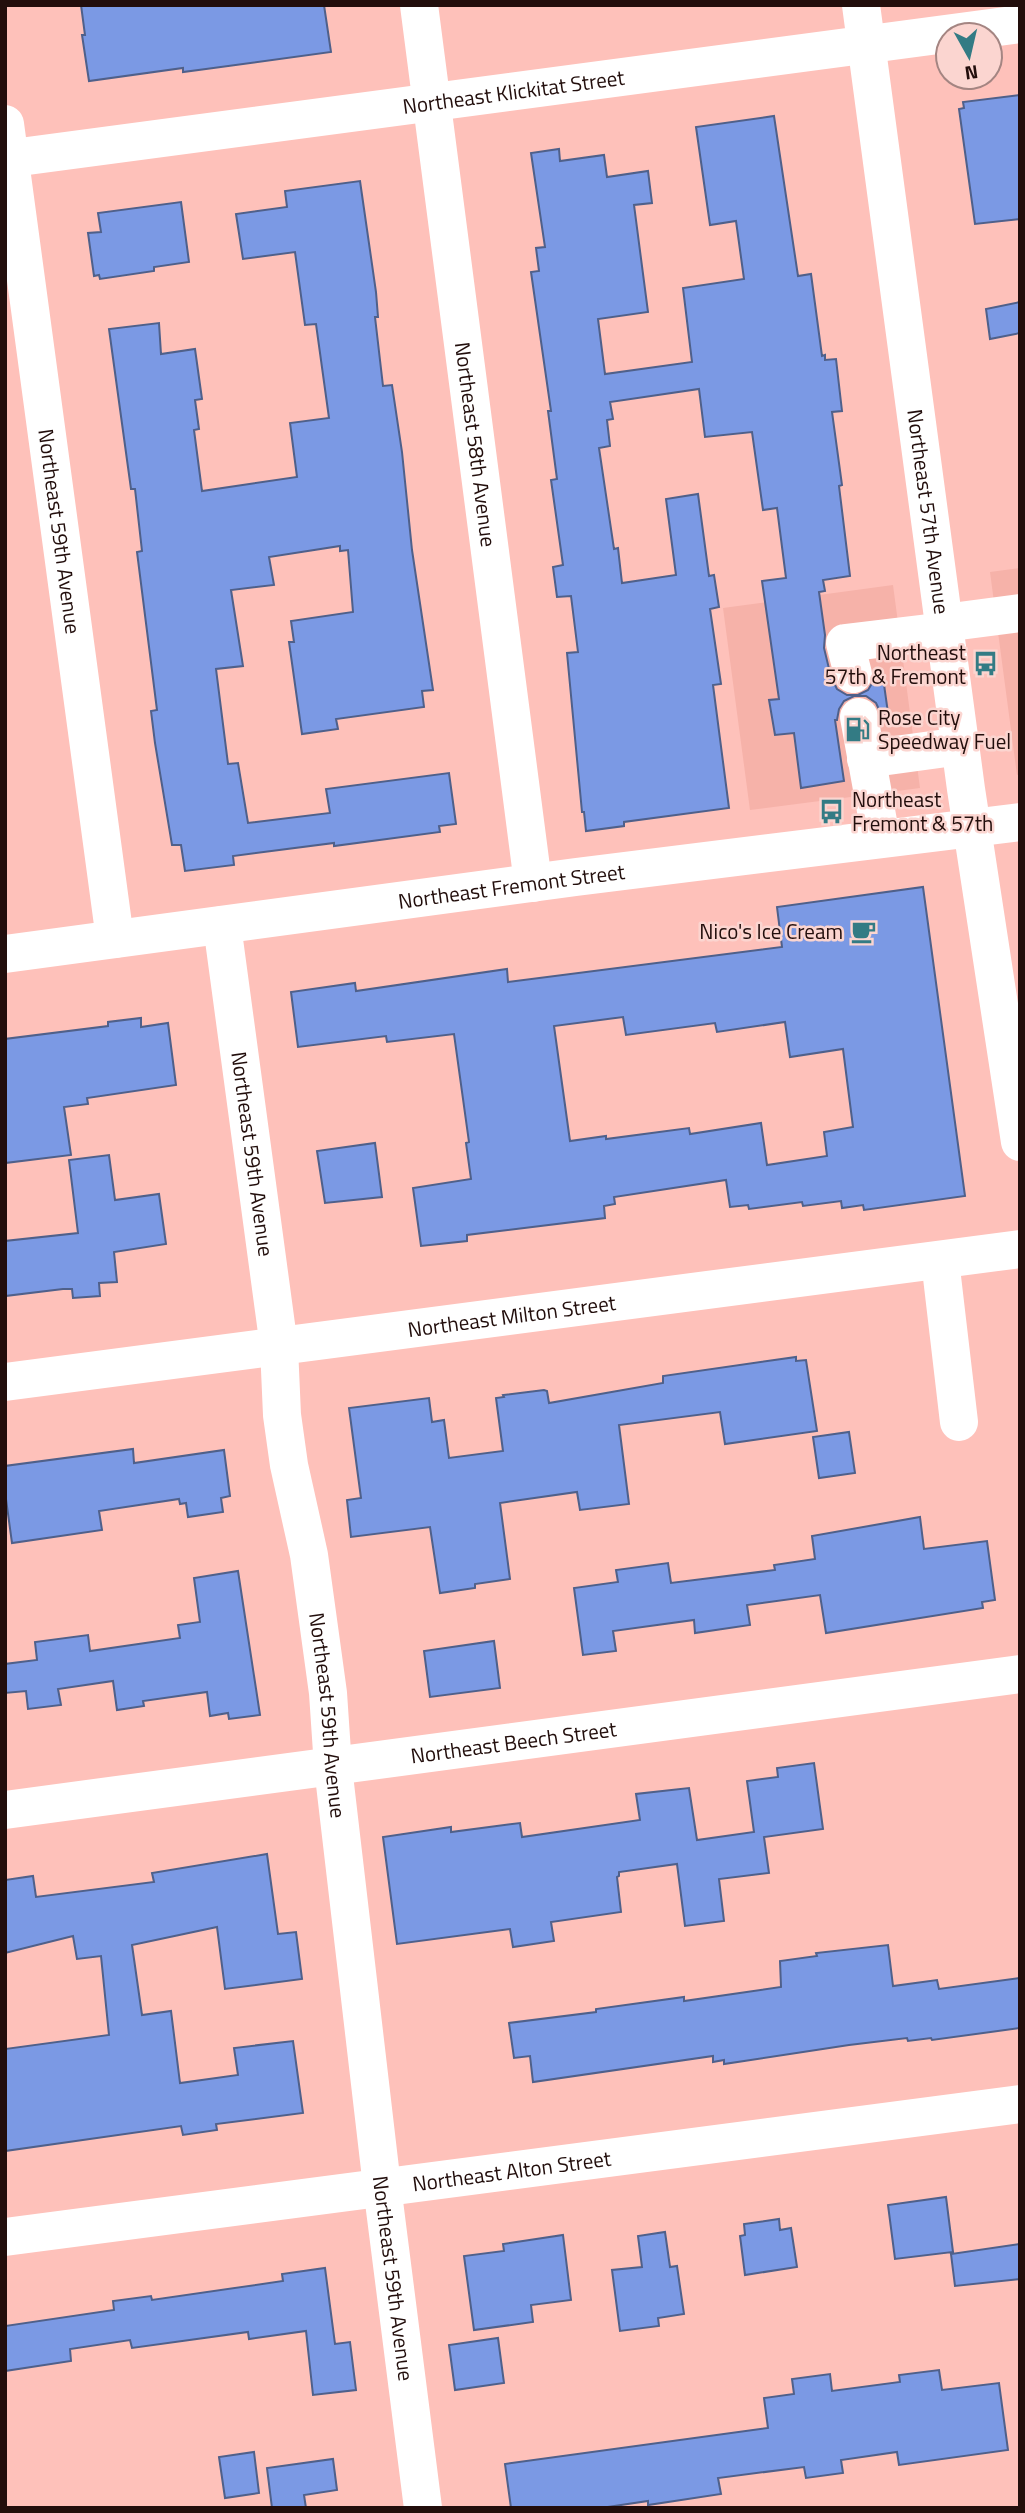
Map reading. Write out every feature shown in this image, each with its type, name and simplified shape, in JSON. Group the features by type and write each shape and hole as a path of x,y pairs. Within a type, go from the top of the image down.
{"street":[{"name":"Northeast 58th Avenue","path":"419,5 533,883"},
{"name":"Northeast 57th Avenue","path":"861,5 944,627 1020,1142"},
{"name":"Northeast Klickitat Street","path":"7,147 432,101 1020,24"},
{"name":"Northeast 59th Avenue","path":"7,147 115,939"},
{"path":"853,674 845,643 1020,613"},
{"path":"859,717 881,838"},
{"path":"866,759 961,746"},
{"name":"Northeast Fremont Street","path":"5,954 533,883 1020,822"},
{"name":"Northeast 59th Avenue","path":"222,925 279,1347 289,1465 314,1587 328,1693 333,1767 423,2508"},
{"name":"Northeast Milton Street","path":"5,1382 1020,1249"},
{"path":"940,1260 959,1422"},
{"name":"Northeast Beech Street","path":"5,1810 1020,1674"},
{"name":"Northeast Alton Street","path":"5,2237 1020,2104"}],"shaded area":[{"path":"1020,568 1020,774 1017,775 990,572"},
{"path":"893,585 920,788 750,810 723,608"}],"building":[{"path":"81,5 324,5 331,52 183,72 183,68 89,81 82,35 85,35"},
{"path":"1020,95 1020,219 975,224 959,109 964,108 963,102"},
{"path":"774,116 798,276 811,274 822,356 825,355 825,360 836,359 842,411 832,412 850,576 823,580 825,591 819,592 825,635 824,648 831,677 837,689 847,695 858,695 868,690 874,680 874,671 882,670 888,713 881,714 876,703 866,696 854,696 844,701 835,720 844,781 801,788 794,733 775,735 769,700 779,699 762,581 786,578 777,508 763,510 752,432 705,437 699,389 610,402 613,419 607,420 610,446 599,448 614,549 618,548 622,583 676,575 666,499 698,494 709,576 714,575 719,607 710,609 721,684 713,685 729,808 624,822 624,826 586,831 567,653 578,652 571,596 557,597 553,567 563,565 551,480 557,479 548,411 551,411 531,272 539,271 536,248 545,247 531,153 559,149 560,161 604,155 607,177 648,171 652,203 634,205 648,312 598,319 605,374 692,362 683,288 744,279 736,221 710,225 696,127"},
{"path":"360,181 376,292 378,317 375,317 383,386 392,385 412,550 433,690 422,691 424,707 336,719 338,729 302,734 289,642 294,642 291,621 353,612 348,550 340,551 340,546 269,557 274,585 231,590 243,666 216,669 228,764 238,763 248,823 330,813 326,789 449,773 456,824 439,826 440,832 233,856 234,865 185,871 181,845 172,845 155,743 151,711 157,710 137,552 142,551 135,489 131,489 109,329 159,323 161,354 195,349 202,399 195,400 199,429 194,430 202,491 297,477 290,423 329,418 316,324 305,325 295,252 243,259 236,214 287,207 285,191"},
{"path":"181,202 189,262 154,267 154,271 100,279 99,275 94,276 88,233 101,232 98,213"},
{"path":"1020,302 1020,333 990,339 986,309"},
{"path":"923,887 965,1196 864,1210 863,1205 842,1208 841,1201 803,1206 802,1202 749,1209 748,1205 730,1207 726,1180 614,1197 615,1204 604,1206 605,1218 467,1235 467,1241 421,1246 413,1188 471,1179 466,1143 469,1142 454,1034 387,1042 386,1036 298,1047 291,992 355,983 356,991 507,969 508,982 782,947 777,907","holes":["623,1017 626,1035 715,1023 717,1032 785,1022 790,1057 843,1049 853,1127 824,1132 827,1156 767,1165 761,1123 690,1134 689,1128 570,1141 554,1026"]},
{"path":"141,1018 141,1027 168,1023 176,1085 87,1098 88,1104 64,1107 71,1155 5,1163 5,1039 108,1026 108,1022"},
{"path":"375,1143 382,1197 325,1203 317,1151"},
{"path":"109,1155 115,1200 159,1194 166,1244 114,1252 117,1282 99,1283 100,1296 73,1298 72,1289 63,1289 5,1296 5,1241 78,1233 69,1160"},
{"path":"796,1357 796,1361 806,1360 817,1431 725,1444 720,1412 619,1425 629,1504 580,1510 577,1492 500,1503 510,1579 440,1593 430,1527 351,1537 347,1500 361,1498 349,1408 429,1398 432,1422 444,1420 449,1458 503,1451 496,1398 504,1397 503,1395 544,1390 547,1391 549,1403 663,1383 663,1376"},
{"path":"849,1432 855,1473 819,1478 813,1437"},
{"path":"133,1449 134,1463 224,1450 230,1496 221,1498 223,1512 188,1517 186,1503 180,1504 179,1499 99,1511 102,1530 12,1543 5,1492 5,1466"},
{"path":"920,1517 924,1549 987,1541 995,1600 982,1602 983,1608 826,1633 820,1595 747,1605 750,1625 695,1633 694,1620 613,1631 616,1651 583,1655 574,1588 618,1582 616,1570 668,1563 671,1583 775,1570 774,1565 815,1559 812,1536"},
{"path":"238,1571 260,1715 229,1719 228,1713 210,1716 207,1692 143,1701 144,1706 117,1710 113,1681 58,1689 61,1705 28,1709 26,1691 5,1693 5,1664 37,1660 35,1642 88,1635 90,1651 180,1638 178,1625 200,1622 194,1578"},
{"path":"494,1641 500,1688 430,1697 424,1651"},
{"path":"814,1763 823,1829 764,1837 769,1873 719,1879 724,1921 685,1926 677,1864 619,1872 617,1877 621,1912 551,1922 554,1941 513,1947 510,1929 397,1944 383,1837 451,1827 451,1832 520,1823 522,1837 640,1820 636,1794 689,1788 697,1840 754,1832 747,1781 778,1777 777,1768"},
{"path":"267,1854 278,1934 296,1932 302,1979 225,1989 217,1927 132,1945 142,2015 171,2011 180,2083 238,2075 234,2048 293,2041 303,2113 216,2124 217,2130 183,2135 181,2126 5,2151 5,2049 109,2035 101,1956 77,1959 73,1936 5,1953 5,1880 33,1876 36,1897 154,1882 152,1873"},
{"path":"888,1945 893,1986 937,1980 939,1989 1020,1978 1020,2028 932,2040 908,2041 907,2038 849,2045 724,2064 724,2060 713,2062 713,2056 533,2082 530,2056 514,2058 509,2023 684,1997 684,2001 781,1987 780,1961 817,1956 816,1953"},
{"path":"946,2197 953,2252 895,2259 888,2205"},
{"path":"779,2219 780,2230 791,2228 797,2267 745,2275 740,2236 745,2235 744,2224"},
{"path":"665,2232 670,2267 677,2266 684,2314 658,2318 659,2326 620,2331 612,2270 642,2267 638,2236"},
{"path":"563,2235 571,2300 531,2305 533,2322 474,2330 464,2256 504,2251 503,2244"},
{"path":"1020,2244 1020,2279 955,2286 951,2254"},
{"path":"325,2268 335,2344 350,2342 356,2390 313,2395 306,2331 249,2339 248,2332 132,2348 130,2340 70,2349 71,2361 5,2371 5,2326 114,2310 113,2301 151,2296 152,2300 283,2281 282,2274"},
{"path":"498,2338 504,2383 455,2390 449,2345"},
{"path":"939,2370 942,2390 999,2383 1008,2450 899,2465 897,2452 841,2460 843,2473 806,2478 804,2467 718,2478 721,2494 648,2505 648,2501 601,2508 511,2508 505,2464 768,2428 764,2398 794,2394 792,2379 830,2374 832,2391 900,2382 899,2375"},
{"path":"254,2452 259,2493 225,2498 219,2457"},
{"path":"333,2459 337,2490 304,2495 306,2508 272,2508 267,2468"}],"place":[{"name":"Northeast 57th & Fremont","path":"986,664"},
{"name":"Rose City Speedway Fuel","path":"858,729"},
{"name":"Northeast Fremont & 57th","path":"832,811"},
{"name":"Nico's Ice Cream","path":"863,931"}]}
